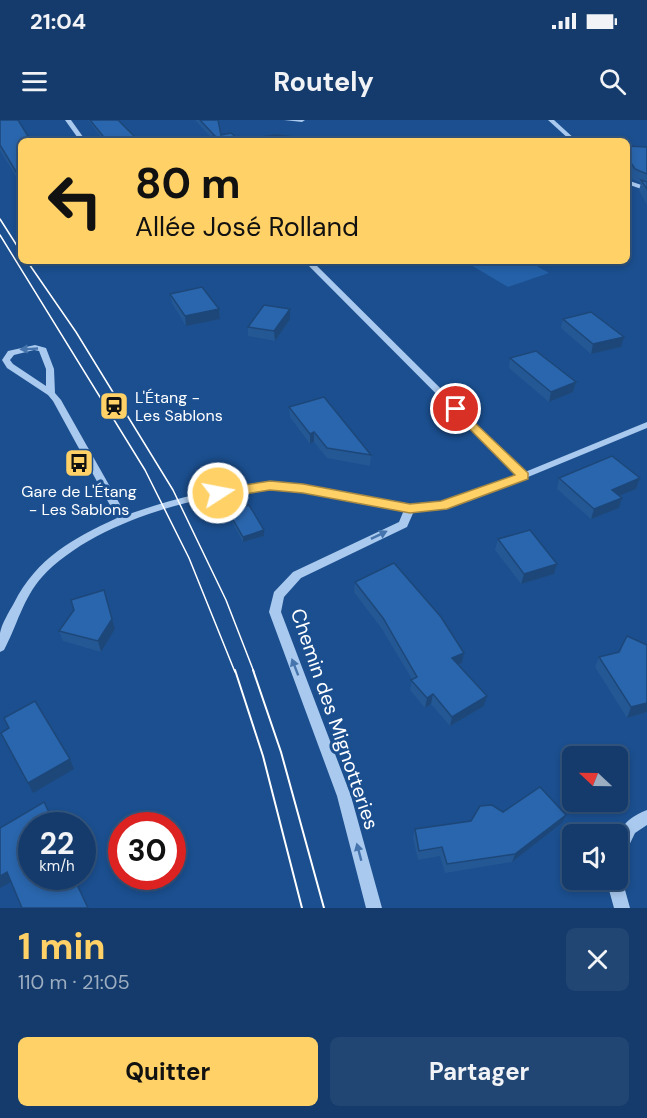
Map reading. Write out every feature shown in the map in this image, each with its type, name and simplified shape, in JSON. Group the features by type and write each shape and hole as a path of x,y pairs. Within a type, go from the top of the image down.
{"street":[{"path":"68,120 81,138"},
{"path":"287,120 302,120"},
{"path":"551,120 571,138"},
{"path":"630,183 647,189"},
{"path":"311,264 524,476"},
{"path":"51,393 50,369 43,350 35,347 11,353 6,360 10,366 51,393 91,459 123,520"},
{"path":"0,647 18,603 38,574 62,551 123,520 236,489 270,486 303,489 410,508 442,506 524,476 647,425"},
{"name":"Chemin des Mignotteries","path":"374,908 344,796 275,612 278,595 297,575 402,524 410,508"},
{"path":"628,832 630,828 647,816"},
{"path":"617,890 622,908"}],"shaded area":[{"path":"469,264 533,264 549,273 508,287"}],"building":[{"path":"0,120 18,120 29,138 18,138 18,175 0,145"},
{"path":"90,120 118,120 136,138 105,138"},
{"path":"200,120 218,120 221,135 231,133 237,138 203,138 215,136"},
{"path":"276,135 304,138 254,138"},
{"path":"630,146 647,147 647,174 635,169 630,162"},
{"path":"202,287 219,309 185,316 170,294"},
{"path":"264,305 290,309 274,331 248,327"},
{"path":"591,312 624,337 593,344 563,319"},
{"path":"536,351 576,382 551,392 510,358"},
{"path":"324,397 371,455 327,448 314,432 310,434 289,407"},
{"path":"612,456 640,478 612,490 622,498 594,509 559,478"},
{"path":"249,505 264,530 243,537 228,511"},
{"path":"530,530 557,564 524,574 498,539"},
{"path":"394,563 441,617 464,653 452,658 487,696 452,717 433,694 427,698 411,680 417,677 383,618 355,582"},
{"path":"104,590 112,619 98,641 59,631 74,610 71,600"},
{"path":"627,636 647,645 647,703 631,707 599,657 619,652"},
{"path":"35,701 70,759 28,783 1,733 9,728 4,718"},
{"path":"540,787 566,815 515,854 447,864 442,847 419,851 415,829 471,821 480,806 492,805 503,812"},
{"path":"44,802 49,812 27,812"},
{"path":"18,817 18,890 80,890 88,908 22,908 7,872 0,876 0,828"}],"tram line":[{"path":"0,219 18,247"},
{"path":"0,235 145,470 189,558 235,672"},
{"path":"29,264 76,332 173,490 226,600 254,672"},
{"path":"235,670 263,756 302,908"},
{"path":"253,670 281,752 324,908"}],"place":[{"name":"L'Étang - Les Sablons","path":"114,406"},
{"name":"Gare de L'Étang - Les Sablons","path":"79,463"}],"route":[{"path":"218,493 270,486 303,489 410,508 442,506 524,476 456,409"}]}
